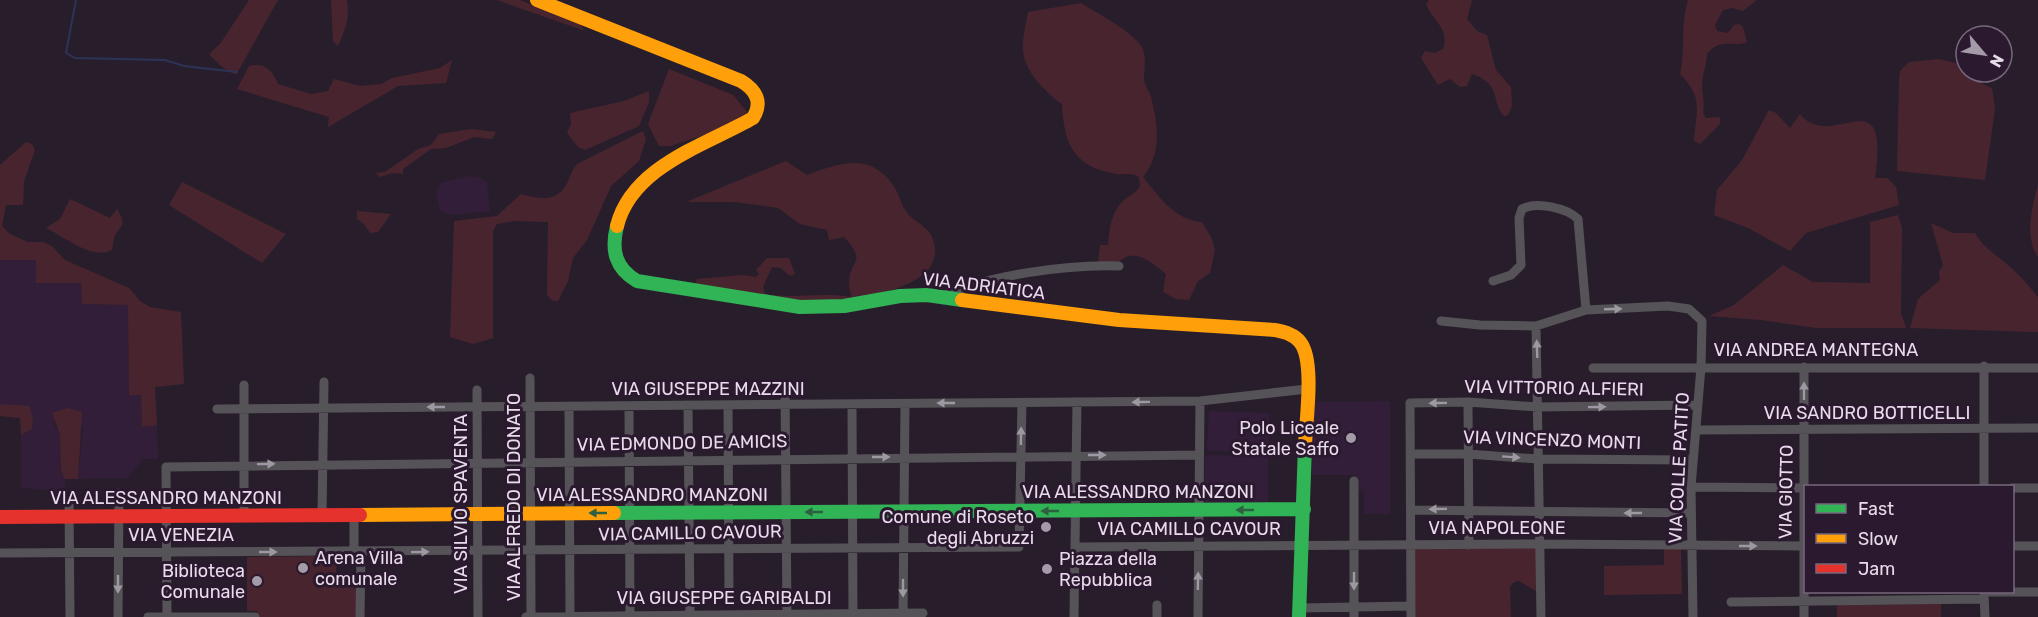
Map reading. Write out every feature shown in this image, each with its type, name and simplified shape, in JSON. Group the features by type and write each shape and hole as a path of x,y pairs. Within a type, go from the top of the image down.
{"main road":[{"name":"VIA ADRIATICA","path":"537,0 744,82 752,87 758,99 759,108 753,118 651,174 629,196 618,219 614,240 615,256 623,271 643,283 795,307 844,306 910,295 944,296 1020,309 1119,320 1284,332 1298,338 1305,346 1307,389 1299,612"},
{"name":"VIA ALESSANDRO MANZONI","path":"0,517 1304,509"}],"street":[{"path":"1441,321 1480,325 1536,326 1586,310 1578,219 1565,211 1530,205 1522,209 1519,218 1521,265 1511,275 1493,281"},
{"path":"944,296 1008,277 1095,265 1119,266"},
{"name":"VIA COLLE PATITO","path":"1586,310 1668,306 1689,309 1702,321 1701,367 1696,405 1691,487 1693,617"},
{"path":"1536,326 1541,617"},
{"path":"1984,366 1984,485"},
{"name":"VIA ANDREA MANTEGNA","path":"1593,368 1984,366 2038,368"},
{"name":"VIA GIOTTO","path":"1804,367 1804,617"},
{"name":"VIA ALFREDO DI DONATO","path":"530,378 531,617"},
{"path":"322,515 324,382"},
{"path":"244,385 244,515"},
{"path":"785,386 787,615"},
{"name":"VIA GIUSEPPE MAZZINI","path":"217,409 1200,401 1307,389"},
{"name":"VIA SILVIO SPAVENTA","path":"477,390 477,617"},
{"path":"1198,617 1200,401"},
{"path":"1074,617 1077,402"},
{"path":"1468,402 1468,545"},
{"name":"VIA VITTORIO ALFIERI","path":"1411,454 1410,403 1468,402 1539,407 1696,405"},
{"path":"1019,511 1022,403"},
{"path":"852,404 852,615"},
{"path":"903,615 905,404"},
{"path":"688,405 690,616"},
{"path":"728,405 729,596"},
{"path":"569,406 570,616"},
{"path":"629,406 630,615"},
{"name":"VIA SANDRO BOTTICELLI","path":"1696,430 2038,428"},
{"path":"1411,454 1412,617"},
{"name":"VIA VINCENZO MONTI","path":"1411,454 1468,454 1538,459 1692,459"},
{"name":"VIA EDMONDO DE AMICIS","path":"166,516 166,467 728,458 1199,455"},
{"path":"1354,481 1354,612"},
{"path":"1691,487 1804,488"},
{"path":"2014,488 2038,488"},
{"path":"118,617 119,493"},
{"path":"69,500 70,617"},
{"path":"1411,510 1691,513"},
{"name":"VIA CAMILLO CAVOUR","path":"358,552 1019,547 1019,511"},
{"path":"354,514 360,617"},
{"path":"166,516 166,617"},
{"name":"VIA CAMILLO CAVOUR","path":"1075,547 1303,545"},
{"name":"VIA NAPOLEONE","path":"1303,545 1804,546"},
{"path":"2014,546 2038,546"},
{"name":"VIA VENEZIA","path":"0,553 358,552"},
{"path":"2014,593 2038,592"},
{"path":"1731,602 2011,593"},
{"path":"1984,594 1985,617"},
{"path":"1157,605 1157,617"},
{"path":"1299,612 1354,612 1411,606"},
{"name":"VIA GIUSEPPE GARIBALDI","path":"526,617 923,613"},
{"path":"148,617 255,617"}],"shaded area":[{"path":"249,0 278,0 236,75 222,67 209,54 220,44"},
{"path":"331,0 347,0 346,24 338,46 333,41"},
{"path":"497,0 520,0 581,25 585,31"},
{"path":"1429,0 1472,0 1467,19 1477,31 1487,35 1496,70 1511,87 1512,106 1508,115 1504,116 1500,110 1492,87 1472,74 1467,86 1460,87 1450,79 1438,85 1421,58 1425,51 1435,53 1443,49 1445,42 1443,30 1426,4"},
{"path":"1688,0 1757,0 1743,11 1732,8 1723,10 1715,25 1717,31 1728,33 1734,25 1739,24 1743,27 1747,42 1717,45 1707,54 1702,83 1703,113 1706,118 1720,117 1720,124 1700,144 1694,141 1696,98 1688,82 1680,74 1684,19"},
{"path":"1081,3 1123,29 1137,41 1144,51 1144,81 1151,97 1157,138 1153,159 1143,177 1168,206 1184,217 1202,222 1212,239 1215,250 1210,273 1198,281 1189,300 1176,299 1163,292 1166,274 1141,257 1128,256 1116,265 1098,263 1100,245 1108,245 1114,214 1120,204 1139,188 1139,177 1102,171 1081,160 1074,152 1065,131 1062,104 1043,88 1032,73 1027,66 1023,50 1028,12"},
{"path":"1939,59 1954,63 1954,84 1983,84 1992,88 1995,109 1985,180 1897,171 1900,71 1909,62"},
{"path":"452,60 446,83 398,86 328,127 329,117 237,89 249,66 255,65 267,68 278,84 311,94 328,91 334,79 360,86 381,84 392,78 440,68"},
{"path":"669,69 733,95 747,112 729,127 670,146 659,146 648,124"},
{"path":"649,91 649,102 639,126 585,150 578,147 567,133 571,124 570,113 624,101"},
{"path":"1769,110 1776,113 1790,128 1800,114 1813,124 1827,126 1866,122 1874,129 1877,147 1875,178 1887,178 1896,187 1899,205 1806,233 1790,251 1748,228 1714,215 1717,190 1742,160"},
{"path":"472,129 496,132 492,139 474,137 446,148 431,149 403,169 403,174 392,173 380,177 375,173 385,172 418,149 431,145 439,134"},
{"path":"643,131 646,139 639,161 611,186 587,240 573,258 568,281 558,301 553,301 547,295 548,222 515,221 497,224 493,231 493,338 473,344 450,337 454,221 497,216 521,194 545,198 557,195 566,185 577,164"},
{"path":"26,142 32,144 35,150 24,181 23,205 6,205 2,226 10,234 28,242 43,242 52,246 65,260 129,288 140,301 150,307 181,312 184,384 155,387 157,425 142,427 141,395 129,395 128,305 82,304 81,283 36,283 36,260 0,260 0,165"},
{"path":"786,161 807,175 842,164 853,163 864,164 884,175 895,188 908,214 931,235 935,251 932,264 911,282 896,289 852,297 851,304 832,305 695,284 697,279 743,275 756,277 759,274 756,270 767,258 789,258 795,274 790,276 781,268 772,267 763,287 765,294 851,297 849,282 856,257 851,245 844,237 829,240 827,230 800,224 778,208 735,202 686,202"},
{"path":"469,176 481,178 487,182 490,211 451,215 440,211 436,193 440,183"},
{"path":"182,182 286,234 262,263 169,205"},
{"path":"2038,185 2038,257 2031,240 2030,221"},
{"path":"70,199 110,218 117,209 122,218 122,224 114,237 112,250 104,253 87,250 46,228 60,219"},
{"path":"357,211 391,214 378,232 370,233 357,219"},
{"path":"1898,215 1902,228 1901,313 1906,328 1816,328 1761,320 1709,316 1734,305 1783,265 1813,282 1870,283 1870,222"},
{"path":"1931,223 1953,233 1975,233 1986,247 2021,277 2038,297 2038,332 1910,328 1918,299 1940,280 1939,272 1943,265"},
{"path":"0,260 36,260 36,283 81,283 83,304 128,305 129,395 141,395 142,426 157,425 158,459 143,459 128,478 78,479 83,428 53,422 60,435 61,471 65,479 65,491 21,488 21,435 32,429 33,418 0,404"},
{"name":"Polo Liceale Statale Saffo","path":"1390,401 1390,514 1364,514 1364,491 1356,491 1356,475 1312,475 1314,402"},
{"path":"0,404 29,406 33,418 32,429 21,435 20,418 0,416"},
{"path":"67,408 82,412 78,479 65,479 61,471 60,435 52,413"},
{"path":"1209,411 1269,413 1268,451 1207,451"},
{"path":"1205,455 1268,456 1268,506 1204,505"},
{"path":"1538,546 1536,591 1519,581 1514,582 1510,587 1511,617 1414,617 1412,547"},
{"path":"1664,548 1681,548 1682,594 1604,595 1604,566 1664,565"},
{"path":"336,556 336,576 358,576 358,617 257,617 257,611 247,611 247,557"},
{"path":"1941,604 1941,617 1837,617 1837,605"}],"waterway":[{"path":"76,0 66,53 75,58 165,60 184,66 237,72"}],"traffic: fast":[{"path":"617,226 614,243 616,258 624,270 637,281 800,307 844,306 900,296 927,295 962,300"},
{"path":"1299,617 1305,445"},
{"path":"614,513 1304,509"}],"traffic: slow":[{"path":"537,0 741,81 751,88 758,102 753,118 693,148 654,173 625,205 617,226"},
{"path":"962,300 1119,320 1275,330 1289,334 1300,342 1307,362 1305,445"},
{"path":"360,515 614,513"}],"traffic: jam":[{"path":"0,517 360,515"}],"place":[{"name":"Polo Liceale Statale Saffo","path":"1351,438"},
{"name":"Comune di Roseto degli Abruzzi","path":"1046,527"},
{"name":"Arena Villa comunale","path":"303,568"},
{"name":"Piazza della Repubblica","path":"1047,569"},
{"name":"Biblioteca Comunale","path":"257,581"}]}
